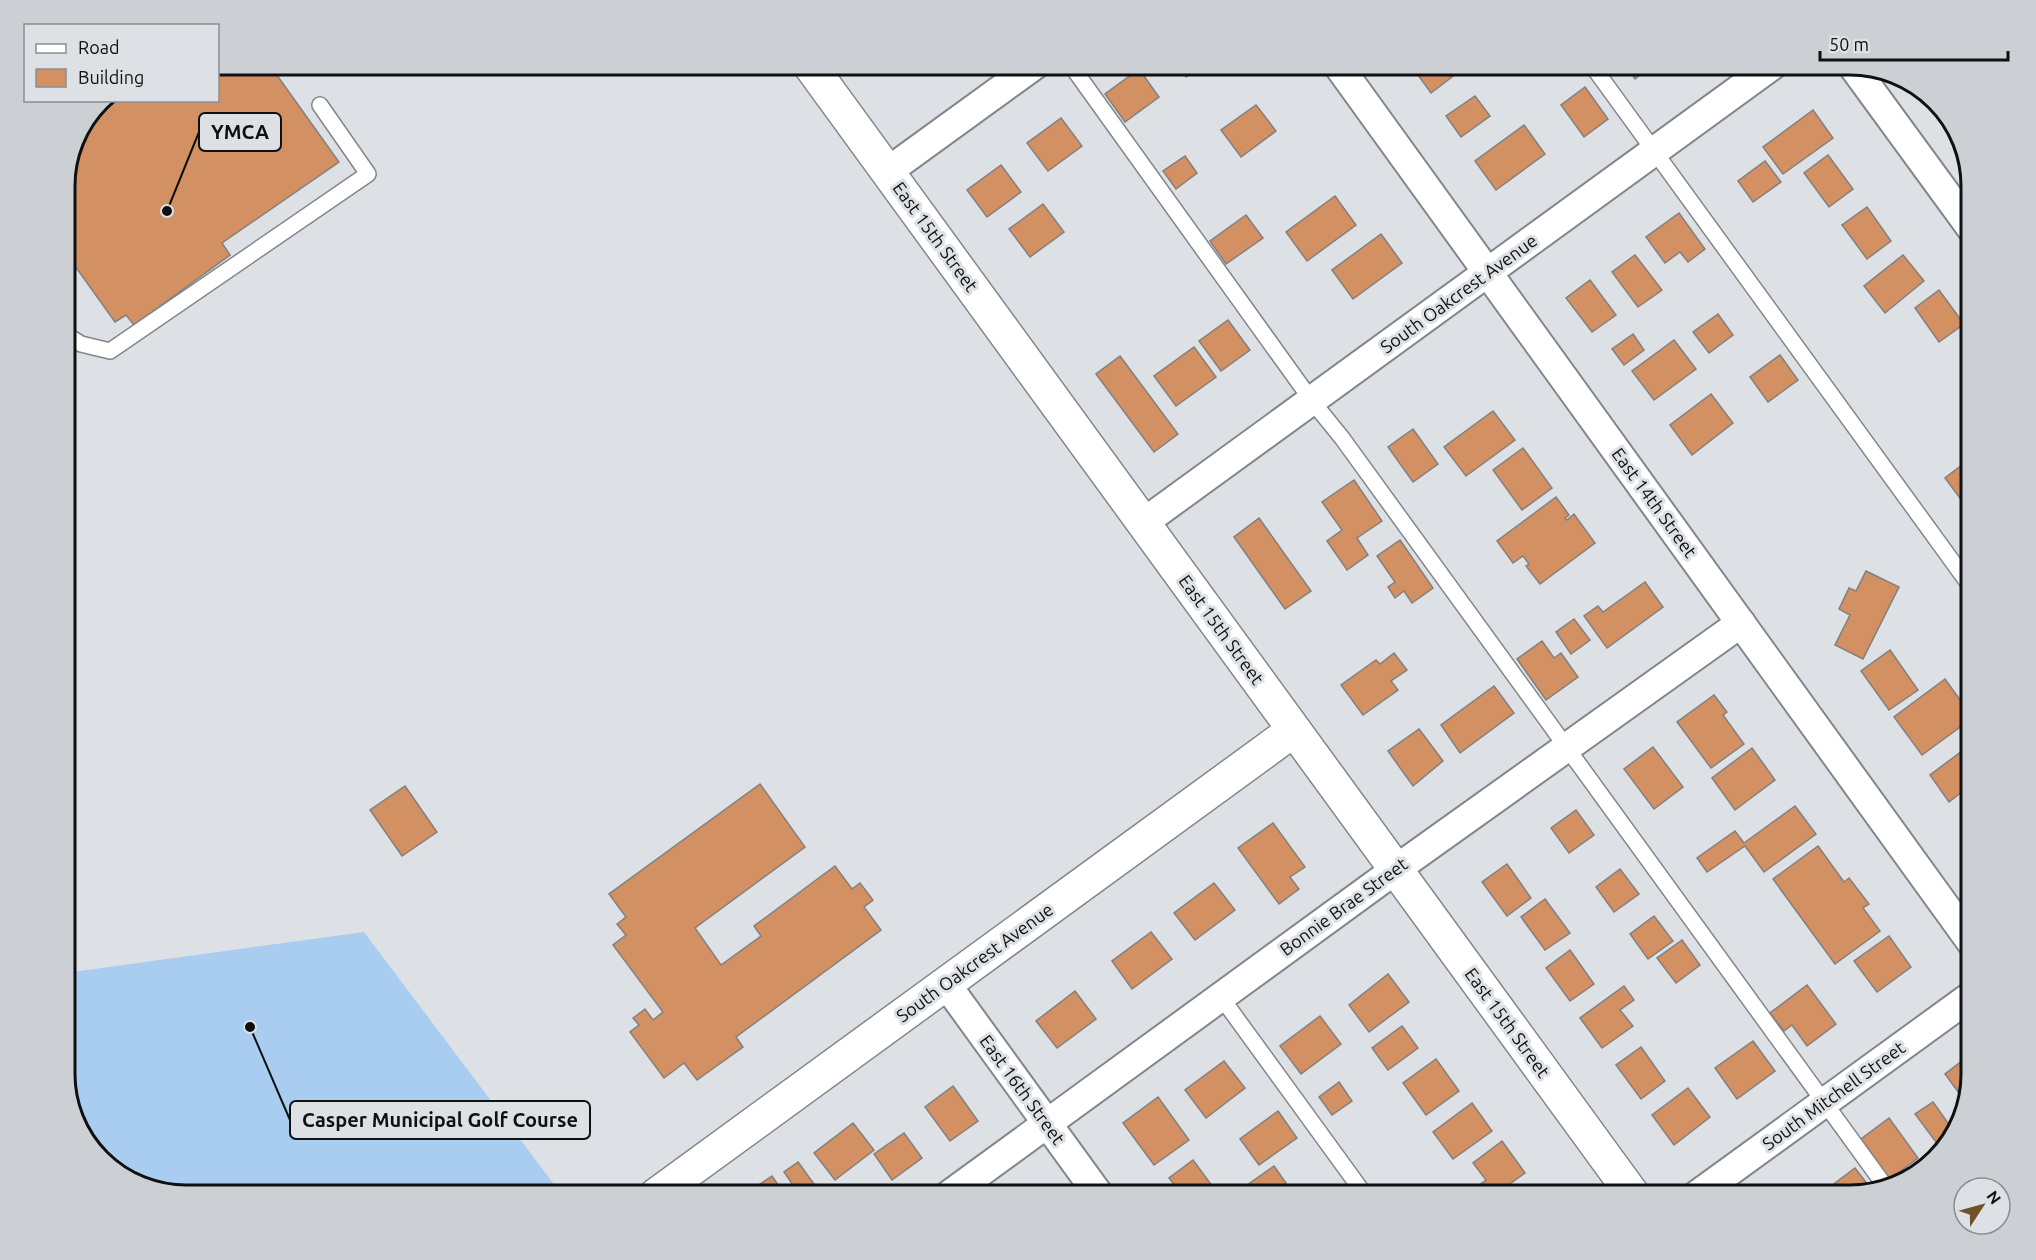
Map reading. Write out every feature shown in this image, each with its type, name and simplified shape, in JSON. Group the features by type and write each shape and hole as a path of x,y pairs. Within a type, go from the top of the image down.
{"main road":[{"name":"East 15th Street","path":"817,75 1625,1185"},
{"name":"South Oakcrest Avenue","path":"671,1185 1294,730"}],"street":[{"path":"887,172 1021,75"},
{"name":"East 14th Street","path":"1344,75 1961,928"},
{"name":"South Oakcrest Avenue","path":"1143,523 1759,75"},
{"path":"1860,76 1961,214"},
{"name":"Bonnie Brae Street","path":"964,1185 1395,870 1741,623"},
{"name":"East 16th Street","path":"946,984 1091,1185"},
{"name":"South Mitchell Street","path":"1712,1185 1961,1003"}],"lane":[{"path":"1078,75 1312,401 1342,438 1881,1180"},
{"path":"1599,75 1961,573"},
{"path":"75,340 81,344 110,351 368,174 320,105"},
{"path":"1221,997 1357,1185"}],"shaded area":[{"path":"364,932 554,1185 186,1185 144,1177 118,1162 98,1142 83,1116 75,1081 75,972"}],"building":[{"path":"219,75 277,75 339,162 222,243 230,255 134,325 126,315 115,322 75,266 77,164 83,144 94,124 114,102 219,102"},
{"path":"1131,75 1143,75 1159,97 1125,122 1105,94"},
{"path":"1418,75 1455,75 1431,93"},
{"path":"1585,87 1608,119 1584,137 1561,105"},
{"path":"1475,96 1490,116 1461,137 1446,116"},
{"path":"1256,105 1276,131 1241,157 1221,130"},
{"path":"1813,110 1833,138 1783,174 1763,147"},
{"path":"1061,118 1082,146 1048,171 1027,143"},
{"path":"1524,125 1545,154 1496,190 1475,161"},
{"path":"1828,155 1853,189 1829,207 1804,173"},
{"path":"1185,156 1197,173 1176,189 1163,171"},
{"path":"1765,161 1781,182 1753,202 1738,181"},
{"path":"1001,165 1021,192 987,217 967,190"},
{"path":"1335,196 1356,225 1307,261 1286,232"},
{"path":"1043,204 1064,232 1030,257 1009,229"},
{"path":"1867,207 1891,241 1867,259 1842,225"},
{"path":"1679,213 1705,249 1688,262 1680,252 1665,263 1646,237"},
{"path":"1246,215 1263,238 1226,264 1210,241"},
{"path":"1381,234 1402,263 1353,299 1332,270"},
{"path":"1635,255 1662,290 1638,307 1612,272"},
{"path":"1903,255 1924,281 1885,313 1864,286"},
{"path":"1590,280 1616,315 1592,332 1566,298"},
{"path":"1939,290 1961,320 1961,326 1939,342 1915,308"},
{"path":"1718,314 1733,335 1709,353 1693,332"},
{"path":"1228,320 1250,350 1221,371 1199,341"},
{"path":"1633,334 1644,350 1624,365 1612,349"},
{"path":"1674,340 1696,369 1654,400 1632,371"},
{"path":"1194,347 1216,377 1176,406 1154,376"},
{"path":"1780,355 1798,380 1768,402 1750,377"},
{"path":"1120,356 1178,434 1154,452 1096,374"},
{"path":"1711,394 1733,423 1692,455 1670,425"},
{"path":"1493,411 1515,440 1466,476 1444,447"},
{"path":"1413,429 1438,464 1413,482 1388,447"},
{"path":"1523,448 1552,488 1522,510 1493,470"},
{"path":"1961,466 1961,500 1945,478"},
{"path":"1354,480 1382,521 1357,538 1368,555 1347,570 1327,541 1342,530 1322,502"},
{"path":"1556,497 1569,515 1565,518 1567,520 1574,514 1595,543 1540,584 1526,566 1529,564 1523,556 1513,563 1497,541"},
{"path":"1259,518 1311,591 1285,609 1234,537"},
{"path":"1400,540 1433,588 1412,603 1404,591 1395,598 1388,587 1395,582 1377,556"},
{"path":"1866,571 1899,587 1863,659 1835,645 1850,615 1839,609 1849,588 1856,591"},
{"path":"1645,582 1663,607 1607,648 1584,616 1598,606 1603,612"},
{"path":"1574,619 1590,640 1571,654 1556,632"},
{"path":"1542,641 1554,658 1561,653 1578,677 1546,700 1517,659"},
{"path":"1890,650 1918,690 1889,710 1861,671"},
{"path":"1394,653 1407,670 1391,681 1398,690 1363,715 1341,685 1376,660 1380,664"},
{"path":"1945,679 1961,701 1961,726 1922,755 1894,717"},
{"path":"1494,686 1514,713 1460,753 1441,725"},
{"path":"1714,695 1727,712 1723,715 1744,744 1711,768 1677,722"},
{"path":"1419,729 1443,761 1413,786 1388,751"},
{"path":"1653,747 1683,787 1654,809 1624,769"},
{"path":"1752,748 1775,780 1735,810 1712,778"},
{"path":"1961,752 1961,793 1949,802 1930,775"},
{"path":"760,784 805,847 695,928 721,965 761,936 754,926 835,866 852,889 860,883 873,900 864,907 881,930 736,1037 743,1047 697,1080 684,1063 664,1078 630,1032 639,1025 633,1018 645,1009 653,1020 663,1012 613,945 626,935 617,924 626,917 609,894"},
{"path":"405,786 437,832 402,856 370,810"},
{"path":"1795,806 1816,834 1764,872 1745,846 1707,872 1697,858 1735,831 1744,843"},
{"path":"1576,810 1594,835 1569,853 1551,828"},
{"path":"1273,823 1305,867 1290,877 1299,889 1279,904 1238,848"},
{"path":"1818,846 1844,882 1849,878 1869,904 1863,908 1880,931 1835,964 1773,879"},
{"path":"1507,864 1531,898 1507,916 1482,882"},
{"path":"1620,869 1639,894 1614,912 1596,887"},
{"path":"1214,883 1235,910 1195,940 1174,913"},
{"path":"1545,899 1570,933 1545,950 1521,917"},
{"path":"1654,916 1673,941 1648,959 1630,934"},
{"path":"1151,932 1172,959 1132,989 1112,961"},
{"path":"1889,936 1911,967 1877,992 1854,961"},
{"path":"1682,940 1700,965 1676,983 1657,958"},
{"path":"1570,950 1594,984 1570,1001 1546,968"},
{"path":"1388,974 1409,1002 1369,1032 1349,1005"},
{"path":"1807,985 1836,1024 1807,1046 1792,1025 1784,1031 1770,1013"},
{"path":"1624,986 1634,1000 1620,1010 1633,1026 1602,1048 1580,1018"},
{"path":"1075,991 1096,1019 1057,1048 1036,1021"},
{"path":"1320,1016 1341,1044 1301,1074 1280,1046"},
{"path":"1402,1026 1418,1048 1388,1070 1372,1048"},
{"path":"1753,1041 1775,1071 1737,1099 1715,1068"},
{"path":"1641,1047 1665,1081 1641,1099 1616,1065"},
{"path":"1436,1059 1459,1091 1426,1115 1403,1083"},
{"path":"1224,1061 1245,1088 1206,1118 1185,1090"},
{"path":"1961,1062 1959,1093 1945,1074"},
{"path":"1339,1082 1352,1101 1332,1115 1319,1097"},
{"path":"953,1086 978,1121 950,1141 925,1107"},
{"path":"1688,1088 1710,1117 1674,1145 1652,1115"},
{"path":"1158,1097 1189,1140 1154,1165 1123,1123"},
{"path":"1933,1102 1949,1124 1940,1139 1936,1142 1915,1114"},
{"path":"1472,1103 1492,1131 1453,1159 1433,1132"},
{"path":"1278,1111 1297,1138 1259,1165 1240,1139"},
{"path":"1889,1118 1918,1158 1889,1178 1861,1139"},
{"path":"853,1123 874,1150 835,1180 814,1153"},
{"path":"904,1133 922,1158 892,1180 874,1154"},
{"path":"1502,1141 1525,1173 1508,1185 1479,1185 1486,1180 1473,1163"},
{"path":"1193,1160 1211,1185 1174,1185 1169,1178"},
{"path":"798,1162 815,1185 793,1185 784,1172"},
{"path":"1274,1166 1286,1183 1283,1185 1247,1185"},
{"path":"1855,1168 1867,1183 1850,1185 1832,1185"},
{"path":"772,1176 778,1185 758,1185"}],"place":[{"name":"YMCA","path":"167,211"},
{"name":"Casper Municipal Golf Course","path":"250,1027"}]}
